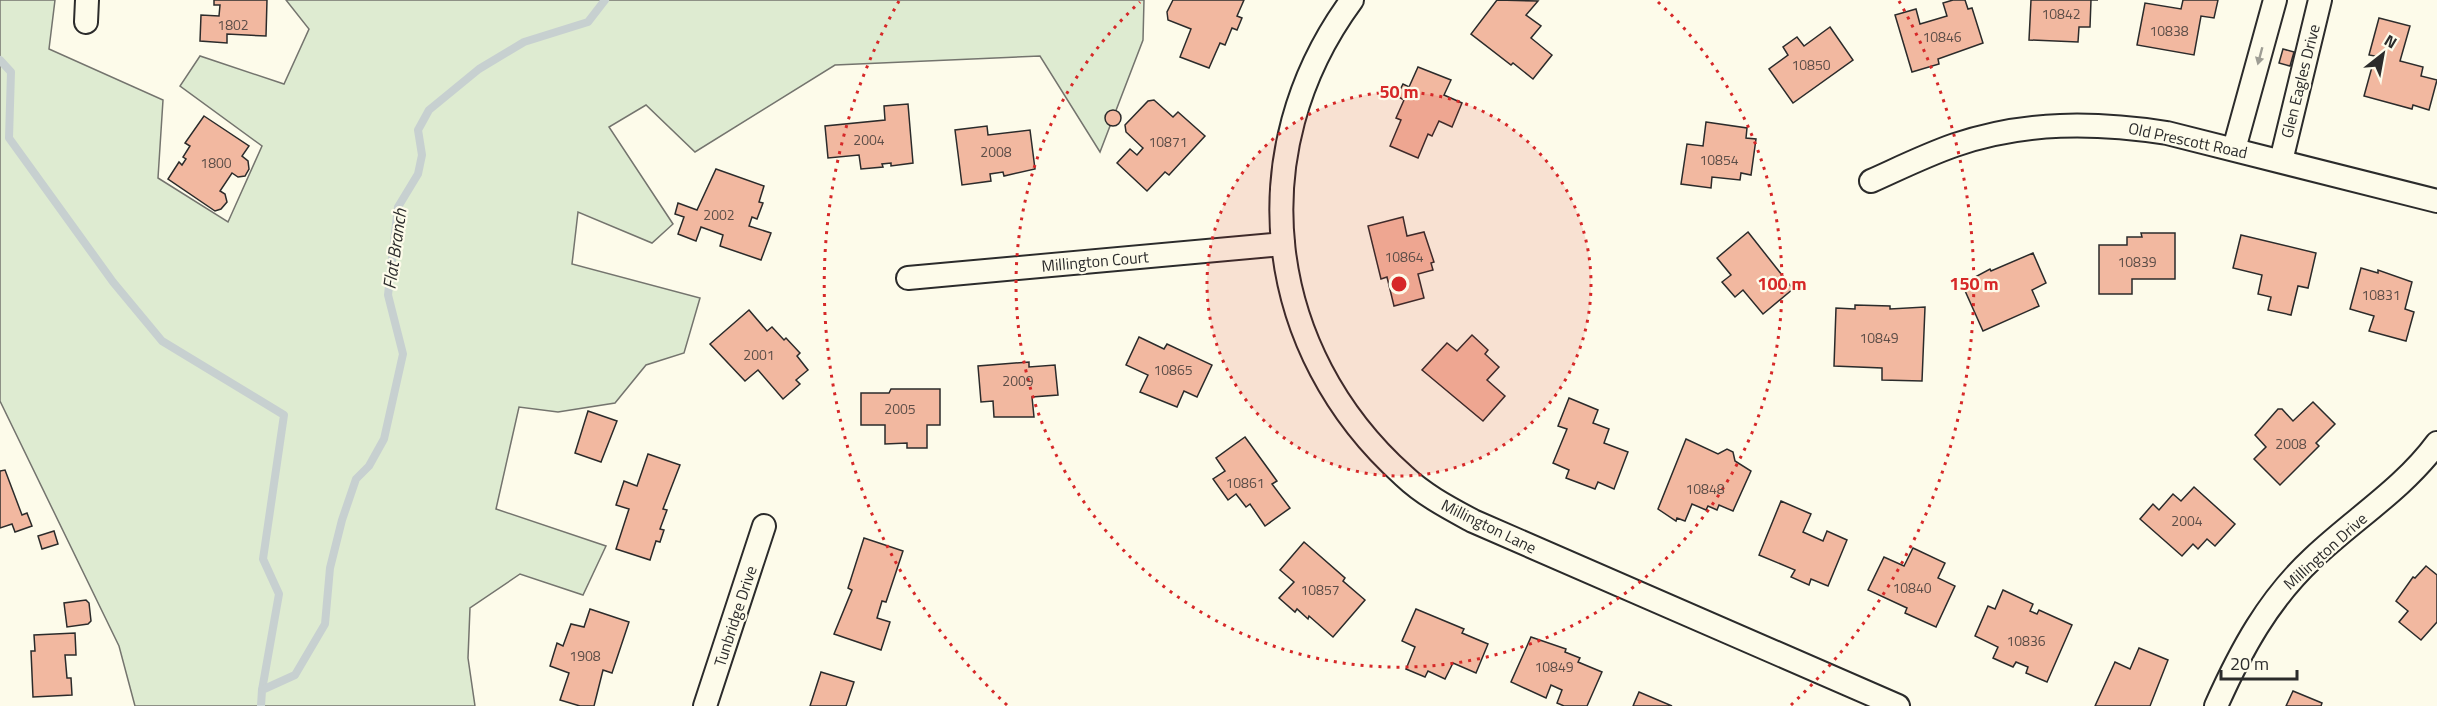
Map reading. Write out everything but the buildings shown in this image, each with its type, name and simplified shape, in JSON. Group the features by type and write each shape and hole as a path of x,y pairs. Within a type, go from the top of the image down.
{"street":[{"name":"Millington Lane","path":"1352,0 1328,34 1310,69 1294,111 1281,190 1282,244 1295,313 1321,373 1344,411 1362,434 1406,478 1442,504 1473,521 1898,706"},
{"path":"2234,150 2276,0"},
{"name":"Glen Eagles Drive","path":"2281,161 2320,0"},
{"name":"Old Prescott Road","path":"1871,181 1954,145 2024,128 2071,124 2123,126 2167,133 2437,201"},
{"name":"Millington Court","path":"908,278 1282,244"},
{"name":"Millington Drive","path":"2216,706 2255,626 2280,592 2313,557 2398,486 2437,443"},
{"name":"Tunbridge Drive","path":"705,706 764,526"}],"green space":[{"path":"0,0 55,0 49,49 163,100 158,178 228,222 262,146 180,86 200,56 284,84 309,29 286,0 1144,0 1143,40 1100,152 1040,56 835,65 695,152 646,105 609,127 673,224 652,243 578,212 572,264 700,298 684,353 646,365 615,403 558,412 519,407 496,509 606,546 583,595 520,574 470,608 468,658 475,706 135,706 119,646 0,401"}],"waterway":[{"name":"Flat Branch","path":"261,706 262,690 295,675 325,624 330,568 342,520 356,479 369,466 384,439 403,354 388,295 398,207 418,174 422,155 418,130 429,110 479,69 524,42 588,22 605,0"},
{"path":"0,60 11,72 9,138 113,282 162,341 284,415 263,559 279,594 262,690"}]}
